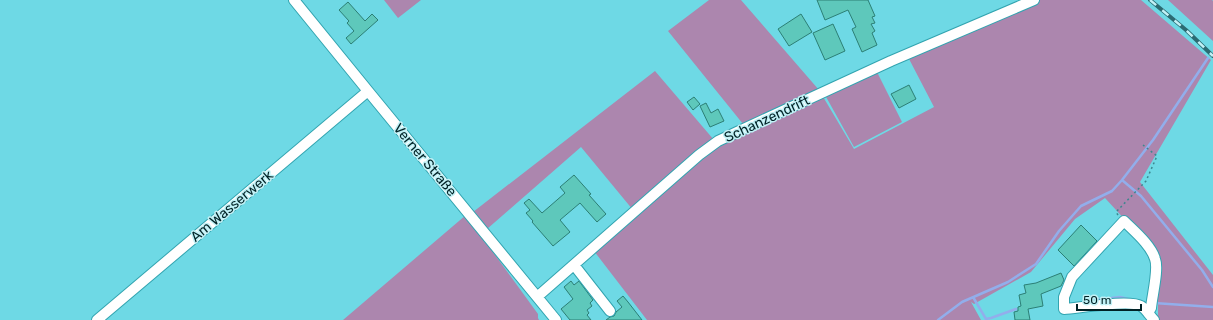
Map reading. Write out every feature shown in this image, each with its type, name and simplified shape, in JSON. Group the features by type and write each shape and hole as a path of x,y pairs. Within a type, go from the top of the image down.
{"street":[{"name":"Verner Straße","path":"294,0 556,320"},
{"name":"Schanzendrift","path":"538,297 699,155 726,137 891,61 1034,0"},
{"name":"Am Wasserwerk","path":"97,320 368,91"},
{"path":"1124,221 1148,246 1156,259 1157,268 1151,316 1141,306 1127,303 1064,310 1064,297 1072,277 1124,221"},
{"path":"574,265 610,311"}],"path":[{"path":"1124,221 1116,212 1146,182 1158,156 1143,145"}],"shaded area":[{"path":"384,0 421,0 398,18"},
{"path":"709,0 741,0 819,90 743,124 668,31"},
{"path":"1039,0 1141,0 1211,60 1140,182 1213,275 1213,320 1158,320 1158,260 1152,249 1105,198 1075,219 1031,272 974,304 971,302 981,320 647,320 594,251 721,142 822,95 854,149 934,107 908,57"},
{"path":"1168,0 1212,0 1213,41"},
{"path":"876,70 902,122 854,147 825,95"},
{"path":"655,71 714,140 633,210 581,147 487,229 473,212"},
{"path":"466,215 538,314 539,320 343,320"}],"building":[{"path":"817,0 868,0 875,16 872,17 875,23 871,24 875,31 872,33 877,45 862,52 852,29 856,27 848,10 825,20"},
{"path":"348,2 365,21 372,14 378,20 351,44 346,38 354,31 347,23 349,21 339,10"},
{"path":"801,14 812,32 789,46 778,29"},
{"path":"833,24 845,51 825,60 813,33"},
{"path":"909,85 916,99 899,108 891,94"},
{"path":"694,97 700,104 693,110 687,102"},
{"path":"706,103 711,113 718,109 724,121 710,127 700,106"},
{"path":"574,175 606,214 597,222 580,203 560,220 570,232 553,246 532,222 533,221 526,213 530,210 524,203 529,199 542,213 565,193 560,187"},
{"path":"1081,225 1097,241 1074,266 1058,250"},
{"path":"1061,273 1064,280 1061,286 1041,294 1043,306 1028,309 1030,320 1015,320 1014,312 1018,311 1018,307 1021,306 1019,295 1026,293 1024,285 1036,283"},
{"path":"571,281 574,285 579,281 593,300 590,303 592,306 587,310 589,313 587,315 591,320 570,320 561,309 573,299 564,287"},
{"path":"623,296 642,320 606,320 614,316 622,307 617,301"}],"waterway":[{"path":"938,320 962,302 1008,282 1036,264 1059,231 1081,206 1112,191 1153,140 1208,58"},
{"path":"1122,180 1141,196 1202,270 1213,287"},
{"path":"973,297 986,319 1016,309"},
{"path":"1092,302 1096,300 1120,297 1128,299"},
{"path":"1154,303 1213,307"}],"railway":[{"path":"1150,0 1186,30 1213,56"}]}
